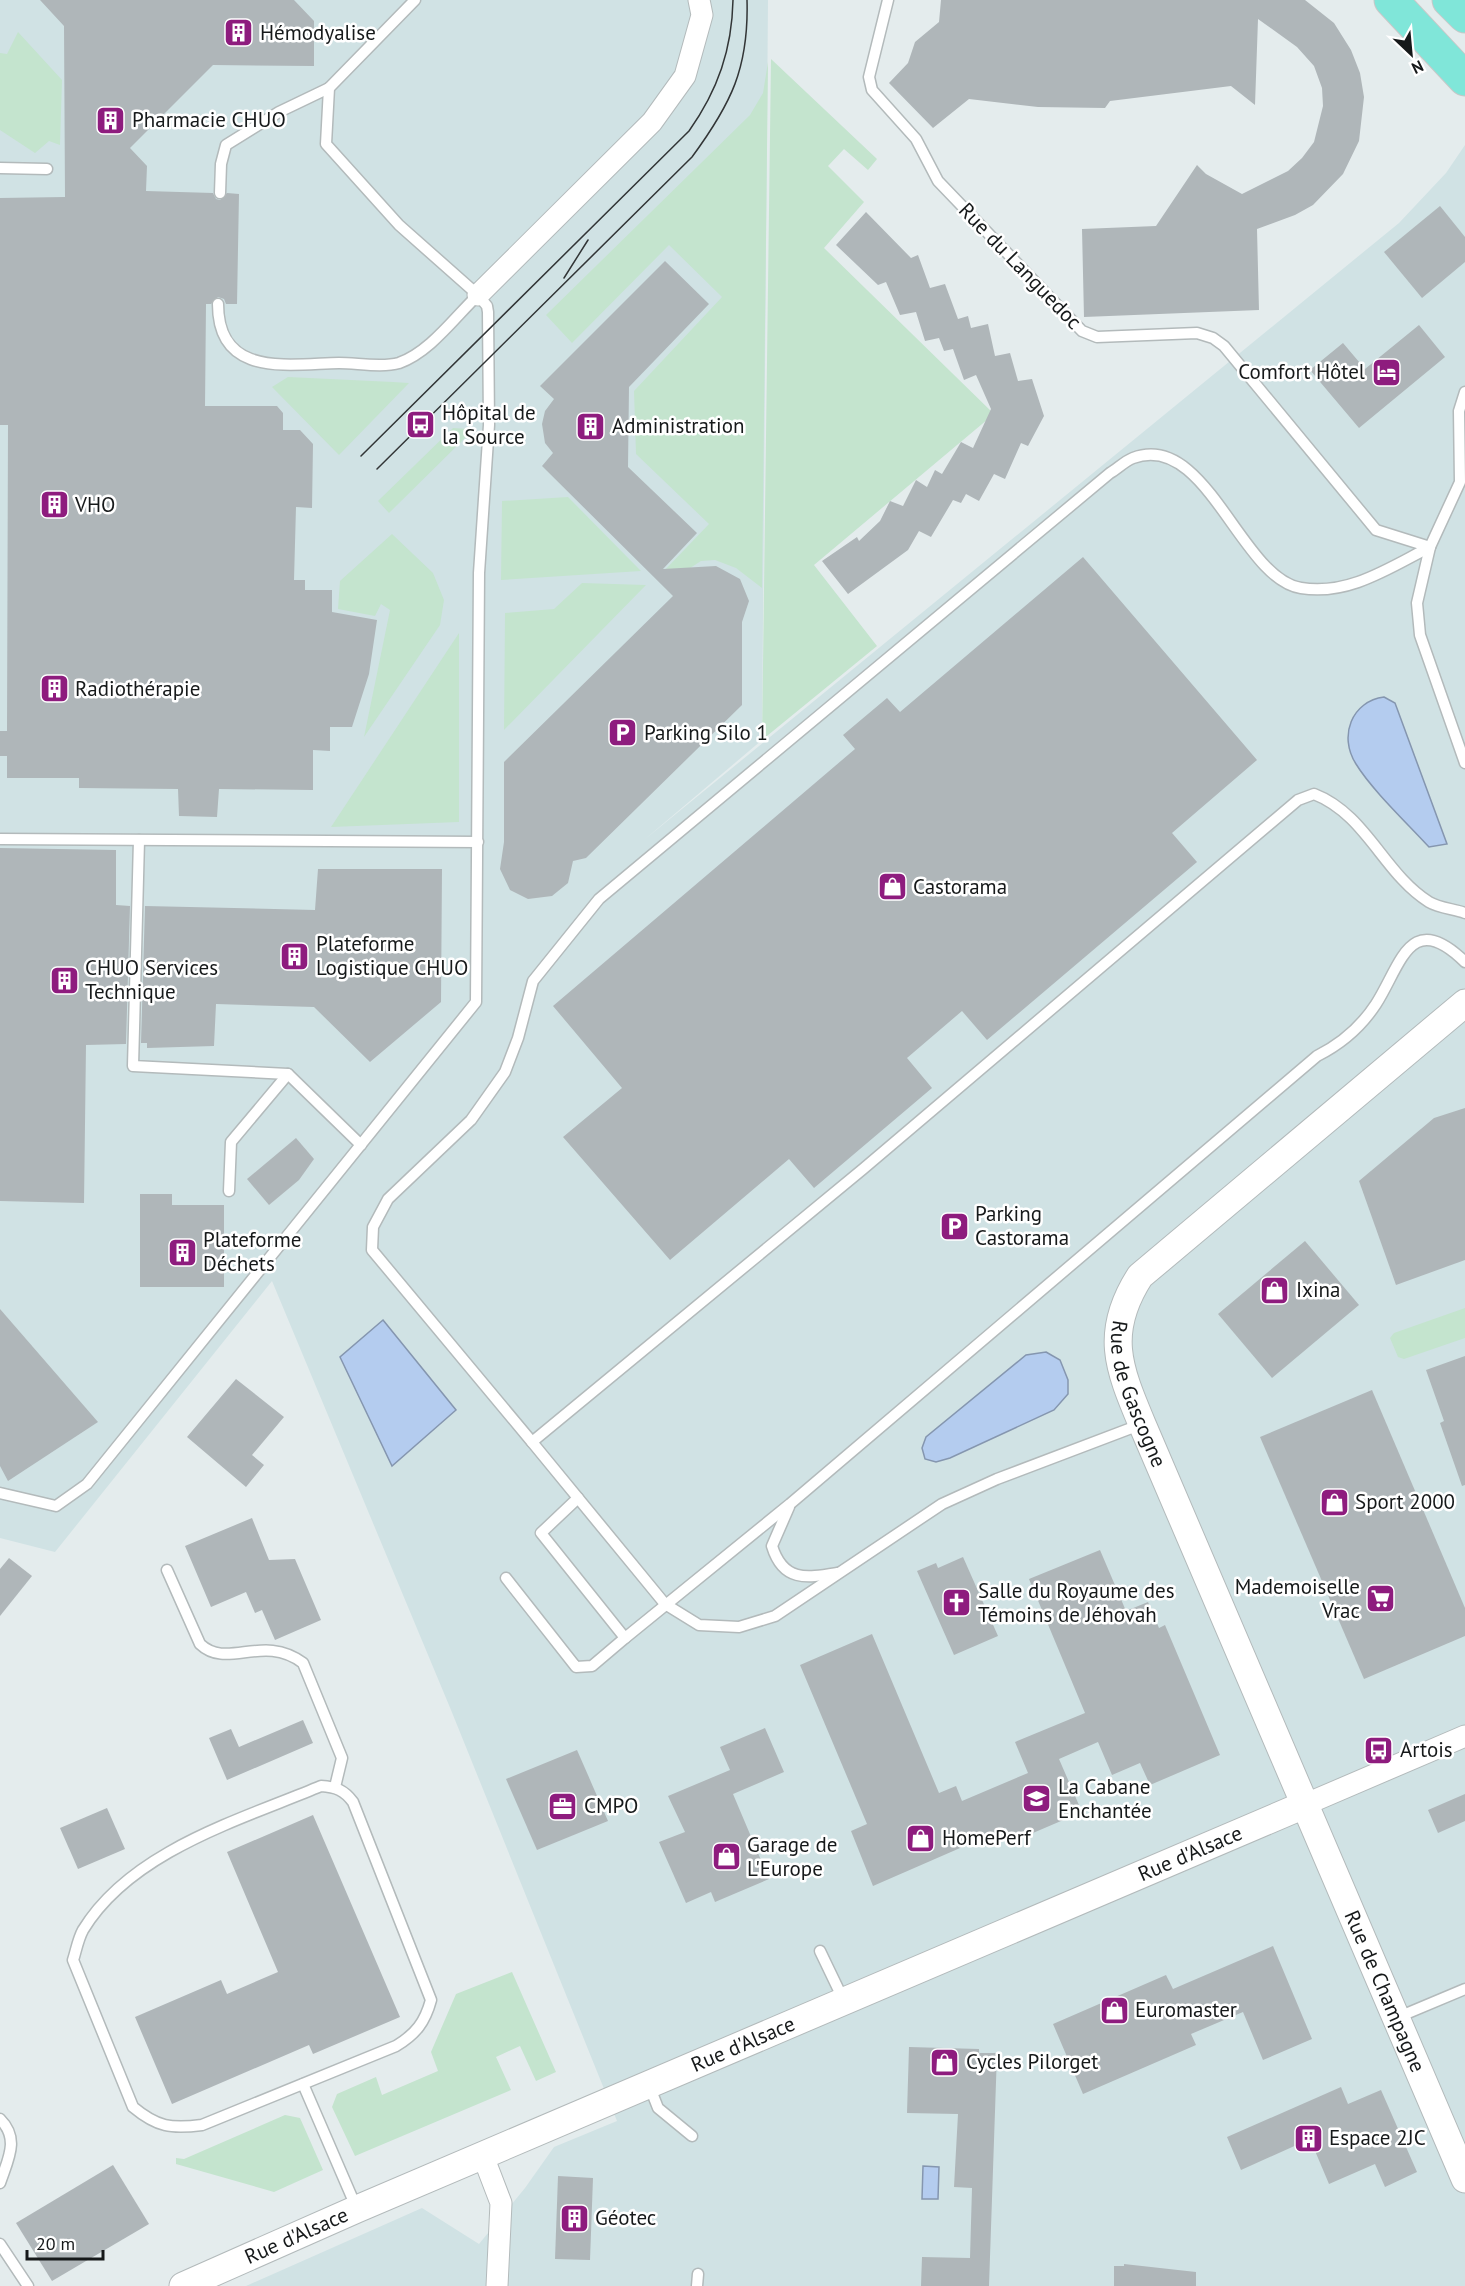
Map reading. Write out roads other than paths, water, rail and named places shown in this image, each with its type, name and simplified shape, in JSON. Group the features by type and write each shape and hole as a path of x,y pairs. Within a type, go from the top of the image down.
{"main road":[{"path":"1391,0 1465,79"},
{"path":"1401,0 1465,62"},
{"path":"1449,0 1465,16"}],"street":[{"path":"478,295 652,122 685,76 702,15 699,0"},
{"name":"Rue de Gascogne","path":"1304,1805 1121,1373 1117,1333 1125,1302 1140,1276 1465,1003"},
{"path":"1304,1805 1465,1736"},
{"name":"Rue d'Alsace","path":"183,2286 357,2209 1304,1805"},
{"name":"Rue de Champagne","path":"1304,1805 1465,2179"},
{"path":"483,2156 501,2203 497,2286"}],"lane":[{"path":"220,193 221,164 226,145 279,112 329,88 415,0"},
{"name":"Rue du Languedoc","path":"888,0 869,77 872,90 916,139 938,182 1082,331 1097,338 1197,333 1214,338 1229,352 1376,530 1430,547"},
{"path":"0,1493 56,1506 87,1484 476,1002 479,573 489,425 488,312 478,295 399,225 326,144 329,88"},
{"path":"0,168 47,169"},
{"path":"218,304 218,321 225,340 250,361 288,367 397,364 420,353 478,295"},
{"path":"1465,392 1459,411 1460,482 1430,547 1417,603 1420,635 1465,763"},
{"path":"1142,1424 997,1479 942,1504 775,1616 739,1627 699,1625 665,1604 372,1250 373,1227 388,1199 471,1120 505,1072 518,1038 533,981 599,899 1074,503 1134,458 1158,456 1180,462 1205,488 1260,558 1281,580 1299,588 1323,590 1360,583 1430,547"},
{"path":"532,1442 863,1169 1298,800 1314,794 1331,800 1348,815 1412,888 1431,903 1465,913"},
{"path":"0,839 478,842"},
{"path":"139,840 133,1066 288,1074 361,1145"},
{"path":"506,1578 576,1666 592,1666 790,1504 1317,1056 1338,1046 1376,1004 1402,955 1414,943 1428,940 1442,943 1465,962"},
{"path":"230,1191 231,1142 288,1074"},
{"path":"578,1498 541,1533 625,1638"},
{"path":"790,1504 776,1530 771,1546 777,1562 788,1572 805,1578 840,1573"},
{"path":"167,1570 200,1644 208,1652 224,1655 265,1648 290,1653 303,1663 342,1758 335,1787"},
{"path":"321,1786 335,1787 346,1793 353,1802 431,2000 426,2018 412,2036 396,2046 303,2084 202,2125 176,2128 150,2121 133,2107 73,1960 82,1932 110,1895 165,1853 321,1786"},
{"path":"820,1951 844,2002"},
{"path":"1396,2019 1465,1989"},
{"path":"303,2084 357,2209"},
{"path":"649,2085 658,2108 692,2136"},
{"path":"0,2119 9,2128 13,2142 0,2183"},
{"path":"0,2244 28,2286"},
{"path":"697,2286 698,2274"}],"water":[{"path":"1384,697 1395,703 1447,844 1429,847 1371,785 1351,753 1348,742 1351,721 1364,705"},
{"path":"383,1320 456,1410 392,1466 340,1357"},
{"path":"1046,1352 1060,1360 1068,1380 1068,1394 1054,1410 950,1458 936,1462 925,1459 922,1448 926,1437 1026,1355"},
{"path":"923,2166 939,2167 938,2199 922,2199"}],"tram line":[{"path":"361,456 689,131 708,100 721,68 730,35 733,0"},
{"path":"377,469 692,157 717,120 735,84 745,46 747,0"},
{"path":"564,278 588,240"}],"place":[{"name":"Hémodyalise","path":"239,33"},
{"name":"Pharmacie CHUO","path":"111,120"},
{"name":"Comfort Hôtel","path":"1386,372"},
{"name":"Hôpital de la Source","path":"421,425"},
{"name":"Administration","path":"591,426"},
{"name":"VHO","path":"54,505"},
{"name":"Radiothérapie","path":"54,689"},
{"name":"Parking Silo 1","path":"623,733"},
{"name":"Castorama","path":"892,887"},
{"name":"Plateforme Logistique CHUO","path":"295,956"},
{"name":"CHUO Services Technique","path":"64,980"},
{"name":"Parking Castorama","path":"954,1226"},
{"name":"Plateforme Déchets","path":"182,1252"},
{"name":"Ixina","path":"1275,1290"},
{"name":"Sport 2000","path":"1334,1502"},
{"name":"Mademoiselle Vrac","path":"1381,1599"},
{"name":"Salle du Royaume des Témoins de Jéhovah","path":"957,1603"},
{"name":"Artois","path":"1379,1750"},
{"name":"La Cabane Enchantée","path":"1037,1799"},
{"name":"CMPO","path":"563,1806"},
{"name":"HomePerf","path":"921,1838"},
{"name":"Garage de L'Europe","path":"726,1857"},
{"name":"Euromaster","path":"1114,2010"},
{"name":"Cycles Pilorget","path":"945,2062"},
{"name":"Espace 2JC","path":"1308,2138"},
{"name":"Géotec","path":"574,2218"}]}
